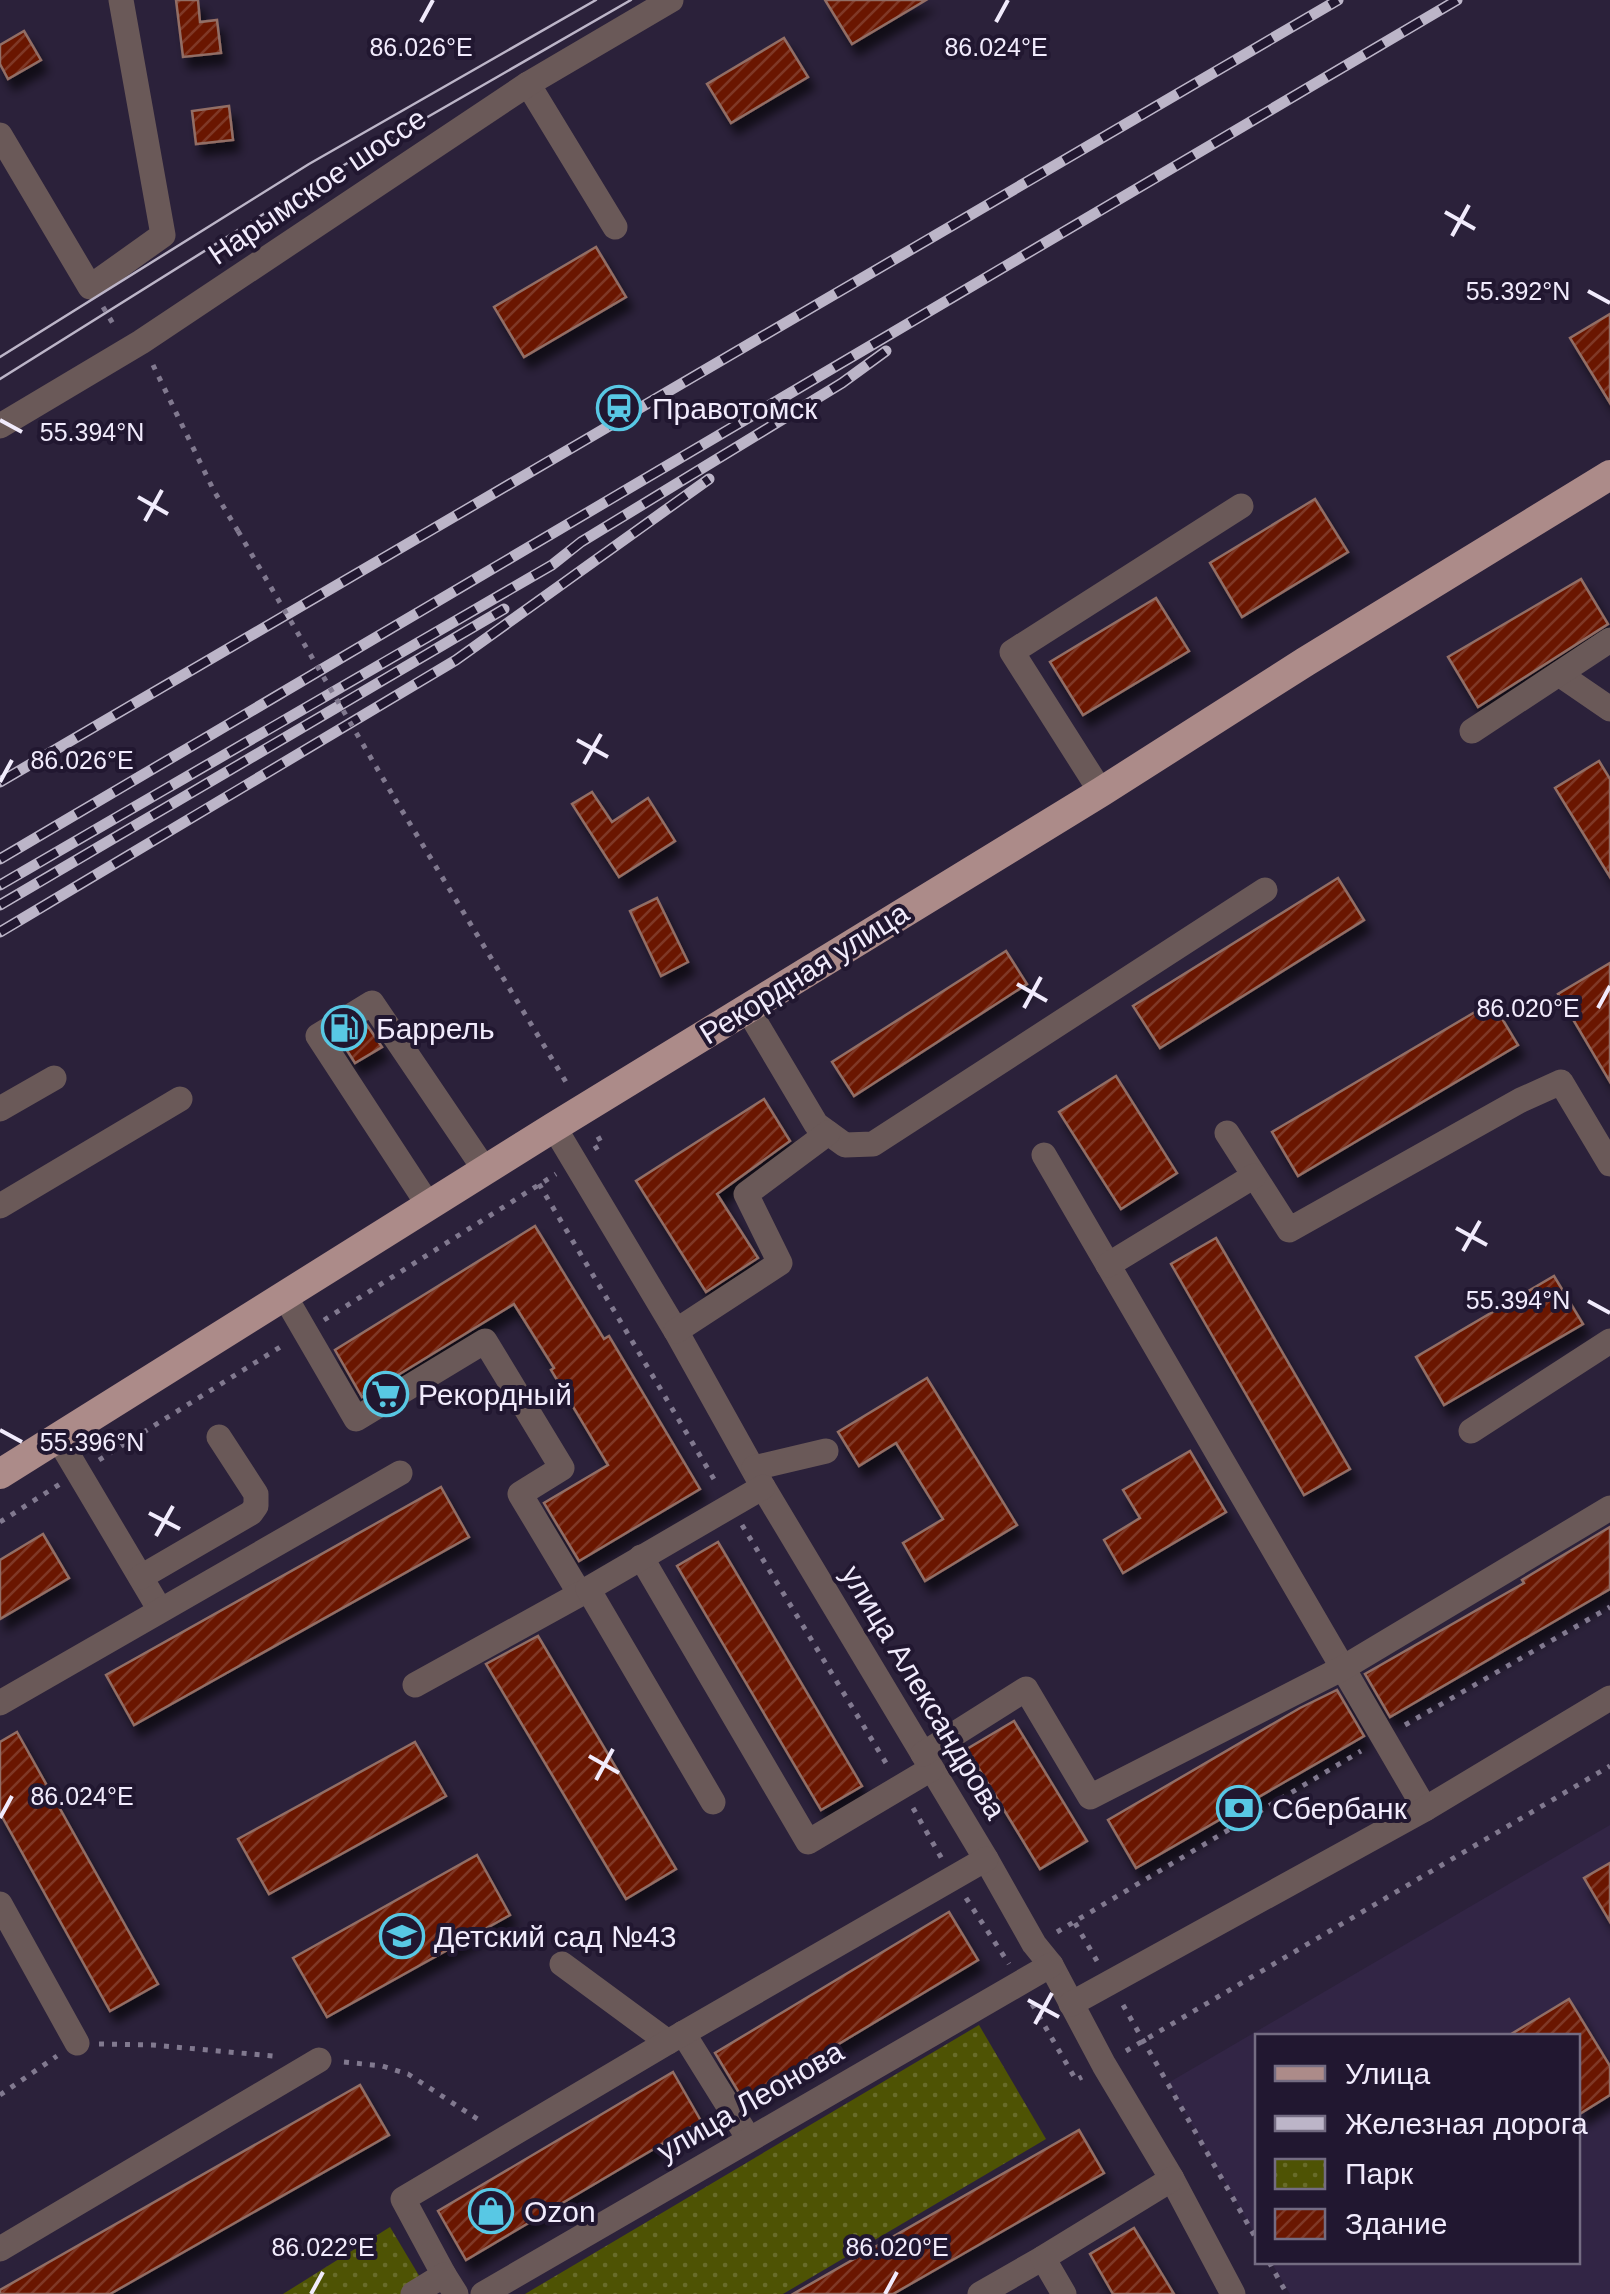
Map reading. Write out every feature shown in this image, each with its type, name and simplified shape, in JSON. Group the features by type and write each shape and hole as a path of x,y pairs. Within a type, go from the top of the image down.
{"main road":[{"name":"Рекордная улица","path":"0,1474 1610,475"}],"street":[{"path":"0,134 90,286 162,236 121,0"},
{"name":"Нарымское шоссе","path":"0,426 141,342 528,84 671,0"},
{"path":"528,84 615,227"},
{"path":"1101,792 1012,652 1241,506"},
{"path":"1472,731 1610,640"},
{"path":"1559,674 1610,709"},
{"path":"747,1008 816,1124 845,1145 873,1144 1265,890"},
{"path":"429,1206 318,1036 372,1003 485,1170"},
{"path":"0,1109 54,1078"},
{"path":"1227,1133 1289,1230 1521,1100 1561,1082 1610,1164"},
{"path":"0,1206 180,1099"},
{"name":"улица Александрова","path":"554,1127 1071,2004 1234,2294"},
{"path":"676,1331 780,1263 746,1194 828,1133"},
{"path":"1044,1155 1425,1809"},
{"path":"1108,1265 1254,1176"},
{"path":"284,1295 356,1419 485,1341 562,1468 520,1494 713,1802"},
{"path":"1471,1431 1610,1341"},
{"path":"141,1576 251,1513 256,1506 256,1494 220,1437"},
{"path":"58,1438 160,1610"},
{"path":"415,1685 730,1506 758,1478 826,1451"},
{"path":"0,1703 400,1474"},
{"path":"641,1557 808,1842 901,1787 927,1761 1026,1689 1090,1798 1343,1668 1610,1508"},
{"path":"1071,2004 1425,1809 1610,1698"},
{"path":"413,2294 450,2285 403,2198 986,1859"},
{"path":"0,1904 77,2043"},
{"name":"улица Леонова","path":"483,2294 748,2139 1042,1955"},
{"path":"562,1964 675,2038 748,2139"},
{"path":"0,2249 319,2060"},
{"path":"980,2294 1172,2178"},
{"path":"1043,2258 1064,2294"}],"path":[{"path":"90,286 116,328 141,342 214,491 427,854"},
{"path":"539,1184 1076,2080"},
{"path":"1013,1971 1042,1955 1074,1922 1610,1607"},
{"path":"1144,2040 1610,1766"},
{"path":"1074,1922 1255,2237"},
{"path":"0,2095 77,2043"},
{"path":"1270,2264 1287,2294"}],"shaded area":[{"path":"1610,1825 1610,2294 1290,2294 1272,2264 1580,2264 1580,2034 1255,2034 1255,2235 1168,2083"}],"green space":[{"path":"979,2025 1046,2139 783,2294 525,2294"},
{"path":"390,2227 430,2294 283,2294"}],"building":[{"path":"176,0 198,0 200,22 217,20 221,53 183,57"},
{"path":"825,0 926,0 852,44"},
{"path":"24,31 41,60 8,79 0,64 0,45"},
{"path":"784,38 808,77 731,123 707,84"},
{"path":"229,106 233,140 196,144 192,111"},
{"path":"596,247 626,297 524,357 494,307"},
{"path":"1610,314 1610,403 1570,338"},
{"path":"1315,499 1348,552 1242,617 1210,563"},
{"path":"1581,579 1608,624 1478,707 1448,657"},
{"path":"1156,598 1189,651 1083,715 1050,662"},
{"path":"1599,761 1610,779 1610,877 1555,788"},
{"path":"592,792 612,822 648,798 675,841 619,877 572,804"},
{"path":"1338,878 1364,920 1160,1048 1133,1006"},
{"path":"657,898 688,962 661,976 630,911"},
{"path":"1006,951 1027,984 854,1096 832,1062"},
{"path":"1610,963 1610,1082 1558,994"},
{"path":"1492,1002 1518,1045 1298,1176 1272,1132"},
{"path":"367,1025 382,1047 355,1063 341,1041"},
{"path":"1116,1076 1177,1173 1121,1209 1059,1112"},
{"path":"764,1099 790,1141 717,1194 758,1258 706,1292 636,1181"},
{"path":"535,1226 604,1339 609,1336 700,1489 579,1561 544,1503 608,1465 514,1304 362,1397 335,1350"},
{"path":"1216,1238 1350,1469 1304,1495 1171,1264"},
{"path":"1554,1276 1583,1324 1444,1405 1416,1357"},
{"path":"927,1378 1017,1525 925,1581 903,1543 943,1519 896,1443 859,1466 838,1432"},
{"path":"1190,1451 1226,1512 1123,1573 1104,1540 1140,1518 1123,1490"},
{"path":"441,1487 469,1537 134,1725 106,1675"},
{"path":"1610,1527 1610,1589 1390,1717 1365,1674 1524,1583 1522,1580"},
{"path":"43,1534 69,1578 0,1619 0,1560"},
{"path":"718,1542 862,1786 821,1810 677,1566"},
{"path":"538,1636 676,1869 626,1899 486,1664"},
{"path":"1337,1690 1364,1736 1136,1868 1108,1820"},
{"path":"1014,1721 1087,1841 1040,1869 967,1749"},
{"path":"17,1732 158,1984 110,2011 0,1813 0,1742"},
{"path":"415,1742 446,1796 269,1894 238,1839"},
{"name":"Детский сад №43","path":"477,1855 510,1915 327,2017 293,1958"},
{"path":"1610,1863 1610,1922 1584,1878"},
{"path":"949,1912 978,1960 744,2101 715,2053"},
{"path":"1569,1999 1610,2066 1610,2095 1580,2114 1580,2034 1511,2034"},
{"path":"673,2072 701,2121 466,2260 438,2211"},
{"path":"360,2085 389,2135 110,2294 0,2294 0,2290"},
{"path":"1079,2130 1104,2173 893,2294 793,2294"},
{"path":"1134,2228 1174,2294 1113,2294 1090,2254"}],"tram line":[{"path":"0,357 309,164 596,0"},
{"path":"0,379 318,180 631,0"}],"railway":[{"path":"0,782 1338,0"},
{"path":"0,859 1457,0"},
{"path":"0,885 552,565 581,542 842,383 886,351"},
{"path":"0,932 456,660 709,479"},
{"path":"0,905 504,609"}],"place":[{"name":"Правотомск","path":"619,408"},
{"name":"Баррель","path":"344,1028"},
{"name":"Рекордный","path":"386,1394"},
{"name":"Сбербанк","path":"1239,1808"},
{"name":"Детский сад №43","path":"402,1936"},
{"name":"Ozon","path":"491,2211"}]}
